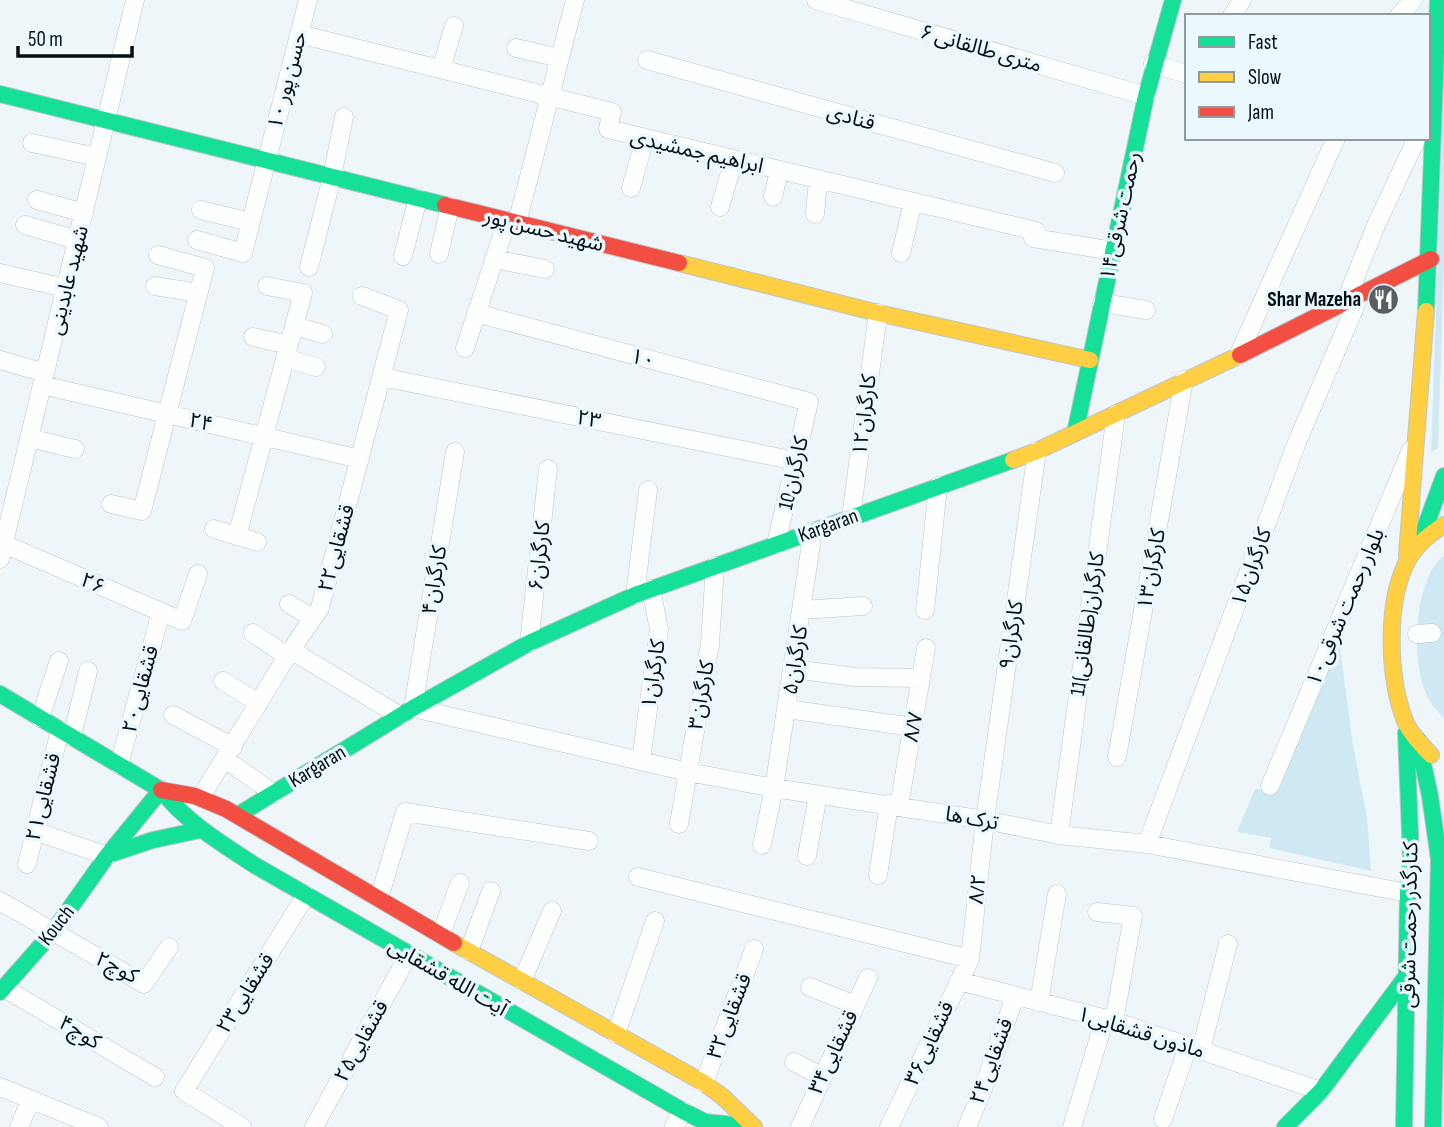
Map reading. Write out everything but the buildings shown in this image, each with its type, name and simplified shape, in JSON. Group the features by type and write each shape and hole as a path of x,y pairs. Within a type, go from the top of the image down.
{"main road":[{"name":"۱۴رحمت شرقی","path":"1075,433 1153,64 1173,0"},
{"path":"1438,0 1432,107 1431,259 1420,429 1406,562 1395,602 1393,632 1395,682 1406,722 1434,758 1444,763"},
{"name":"شهید حسن پور","path":"0,94 878,313 1090,360"},
{"name":"Kargaran","path":"238,815 407,712 529,643 643,592 1037,451 1238,356 1431,259"},
{"path":"1419,544 1444,476"},
{"path":"1406,562 1419,544 1444,525"},
{"name":"آیت الله قشقایی","path":"0,694 161,790 176,809 200,830 678,1119 754,1127 704,1083 469,951 238,815 201,797 177,790 161,790"},
{"name":"کنارگذر رحمت شرقی","path":"1405,1127 1408,892 1411,857 1406,722"},
{"path":"1418,740 1439,824 1433,1127"},
{"name":"Kouch","path":"2,990 53,932 107,856 161,790"},
{"path":"107,856 141,842 200,830"},
{"path":"1285,1127 1321,1091 1408,974"}],"street":[{"name":"شهید عابدینی","path":"2,552 135,0"},
{"name":"۱۰ حسن پور","path":"197,240 243,253 308,0"},
{"path":"465,348 494,259 512,222 550,96 575,0"},
{"name":"۶ متری طالقانی","path":"816,0 1146,96"},
{"path":"1400,14 1413,0"},
{"path":"441,69 454,26"},
{"name":"ابراهیم جمشیدی","path":"299,34 612,112 608,129 913,202 1035,235 1113,251"},
{"path":"516,48 560,58"},
{"name":"قنادی","path":"647,60 1055,173"},
{"path":"1153,64 1185,73"},
{"path":"309,267 344,117"},
{"path":"631,188 645,138"},
{"path":"1238,356 1335,140"},
{"name":"۱۵کارگران","path":"1147,844 1354,297 1377,223 1416,140"},
{"path":"32,144 97,158"},
{"path":"720,207 734,159"},
{"path":"773,197 779,170"},
{"path":"815,214 818,180"},
{"path":"403,256 418,198"},
{"path":"37,200 84,214"},
{"path":"901,253 913,202"},
{"path":"439,254 450,206"},
{"path":"201,210 250,222"},
{"path":"25,225 77,240"},
{"path":"111,505 142,511 205,268 158,255"},
{"path":"494,259 545,269"},
{"path":"0,273 65,288"},
{"path":"155,286 198,293"},
{"path":"237,537 303,293 267,286"},
{"name":"۲۲قشقایی","path":"201,797 320,608 399,310 362,296"},
{"path":"1102,303 1146,310"},
{"name":"۱۰","path":"476,313 810,402"},
{"name":"۱۲کارگران","path":"851,517 878,313"},
{"path":"294,326 323,334"},
{"path":"253,337 316,367"},
{"name":"۲۴","path":"0,360 43,379 167,414 360,459"},
{"name":"۲۳","path":"382,377 796,461"},
{"name":"کارگران۱۳","path":"1117,757 1184,380"},
{"name":"10کارگران","path":"776,544 810,402"},
{"name":"11کارگران(طالقانی)","path":"1059,835 1116,414"},
{"name":"۱۰بلوار رحمت شرقی","path":"1270,786 1420,429"},
{"path":"29,438 75,449"},
{"name":"کارگران۹","path":"985,820 1037,451"},
{"name":"کارگران۴","path":"407,712 455,452"},
{"name":"۶کارگران","path":"529,643 548,469"},
{"path":"925,610 938,486"},
{"name":"۱کارگران","path":"641,760 659,629 643,592 648,490"},
{"path":"214,529 257,542"},
{"name":"کارگران۵","path":"762,845 787,709 813,531"},
{"name":"۲۶","path":"2,552 182,621 198,574"},
{"name":"کارگران۳","path":"679,824 710,644 715,566"},
{"path":"289,604 313,618"},
{"path":"802,610 863,606"},
{"name":"۲۰قشقایی","path":"119,765 161,612"},
{"name":"ترک ها","path":"253,633 407,712 774,788 985,820 1059,835 1147,844 1408,892"},
{"name":"۸/۷","path":"878,875 913,727 926,648"},
{"path":"40,718 59,661"},
{"path":"793,669 855,677 921,678"},
{"name":"قشقایی۲۱","path":"27,864 35,831 88,671"},
{"path":"223,681 259,702"},
{"path":"787,709 913,727"},
{"path":"173,715 229,753 273,793"},
{"path":"807,856 818,795"},
{"path":"379,898 405,812 589,841"},
{"name":"۸/۲","path":"970,959 985,820"},
{"path":"35,831 107,856"},
{"path":"638,877 970,959"},
{"path":"441,934 460,883"},
{"path":"469,951 491,891"},
{"path":"1039,1002 1057,894"},
{"name":"قشقایی۲۳","path":"242,1127 184,1091 306,895"},
{"path":"0,901 53,932"},
{"path":"522,981 552,911"},
{"path":"1072,1127 1110,1020 1133,916 1097,912"},
{"path":"617,1034 655,921"},
{"name":"کوچ۲","path":"53,932 144,984 169,947"},
{"path":"1163,1119 1195,1048 1228,944"},
{"name":"قشقایی۳۲","path":"704,1083 754,950"},
{"name":"قشقایی۲۵","path":"314,1127 409,954"},
{"name":"قشقایی۳۶","path":"889,1127 970,959"},
{"name":"قشقایی۳۴","path":"800,1127 868,978"},
{"name":"ماذون قشقایی۱","path":"959,981 1110,1020 1321,1091"},
{"path":"810,987 855,1005"},
{"name":"کوچ۴","path":"2,990 155,1077"},
{"name":"قشقایی۲۴","path":"967,1127 1015,996"},
{"path":"794,1062 821,1076"},
{"path":"0,1087 99,1127"},
{"path":"19,1127 31,1100"}],"shaded area":[{"path":"1444,81 1444,263 1438,448 1431,452"},
{"path":"1444,556 1444,718 1425,691 1418,660 1417,640 1421,600 1426,582"},
{"path":"1339,640 1352,739 1367,818 1371,871 1269,848 1271,838 1237,832 1255,789 1278,791"}],"traffic: fast":[{"path":"1075,433 1146,96 1173,0"},
{"path":"1426,311 1438,0"},
{"path":"0,94 445,205"},
{"path":"238,815 413,708 529,643 635,595 1013,460"},
{"path":"1419,544 1444,476"},
{"path":"0,694 161,790 193,822 256,866 683,1111 705,1122 754,1127"},
{"path":"1404,1127 1411,857 1406,733"},
{"path":"1418,740 1439,859 1433,1127"},
{"path":"0,992 53,932 107,856 161,790"},
{"path":"108,855 153,840 200,830"},
{"path":"1285,1127 1321,1091 1408,974"}],"traffic: slow":[{"path":"679,263 878,313 1090,360"},
{"path":"1407,555 1426,311"},
{"path":"1013,460 1240,355"},
{"path":"1431,755 1410,730 1399,703 1392,661 1393,616 1401,575 1409,558 1425,539 1444,525"},
{"path":"454,943 704,1083 754,1127"}],"traffic: jam":[{"path":"445,205 679,263"},
{"path":"1240,355 1431,259"},
{"path":"161,790 195,796 226,809 454,943"}],"place":[{"name":"Shar Mazeha","path":"1384,299"}]}
